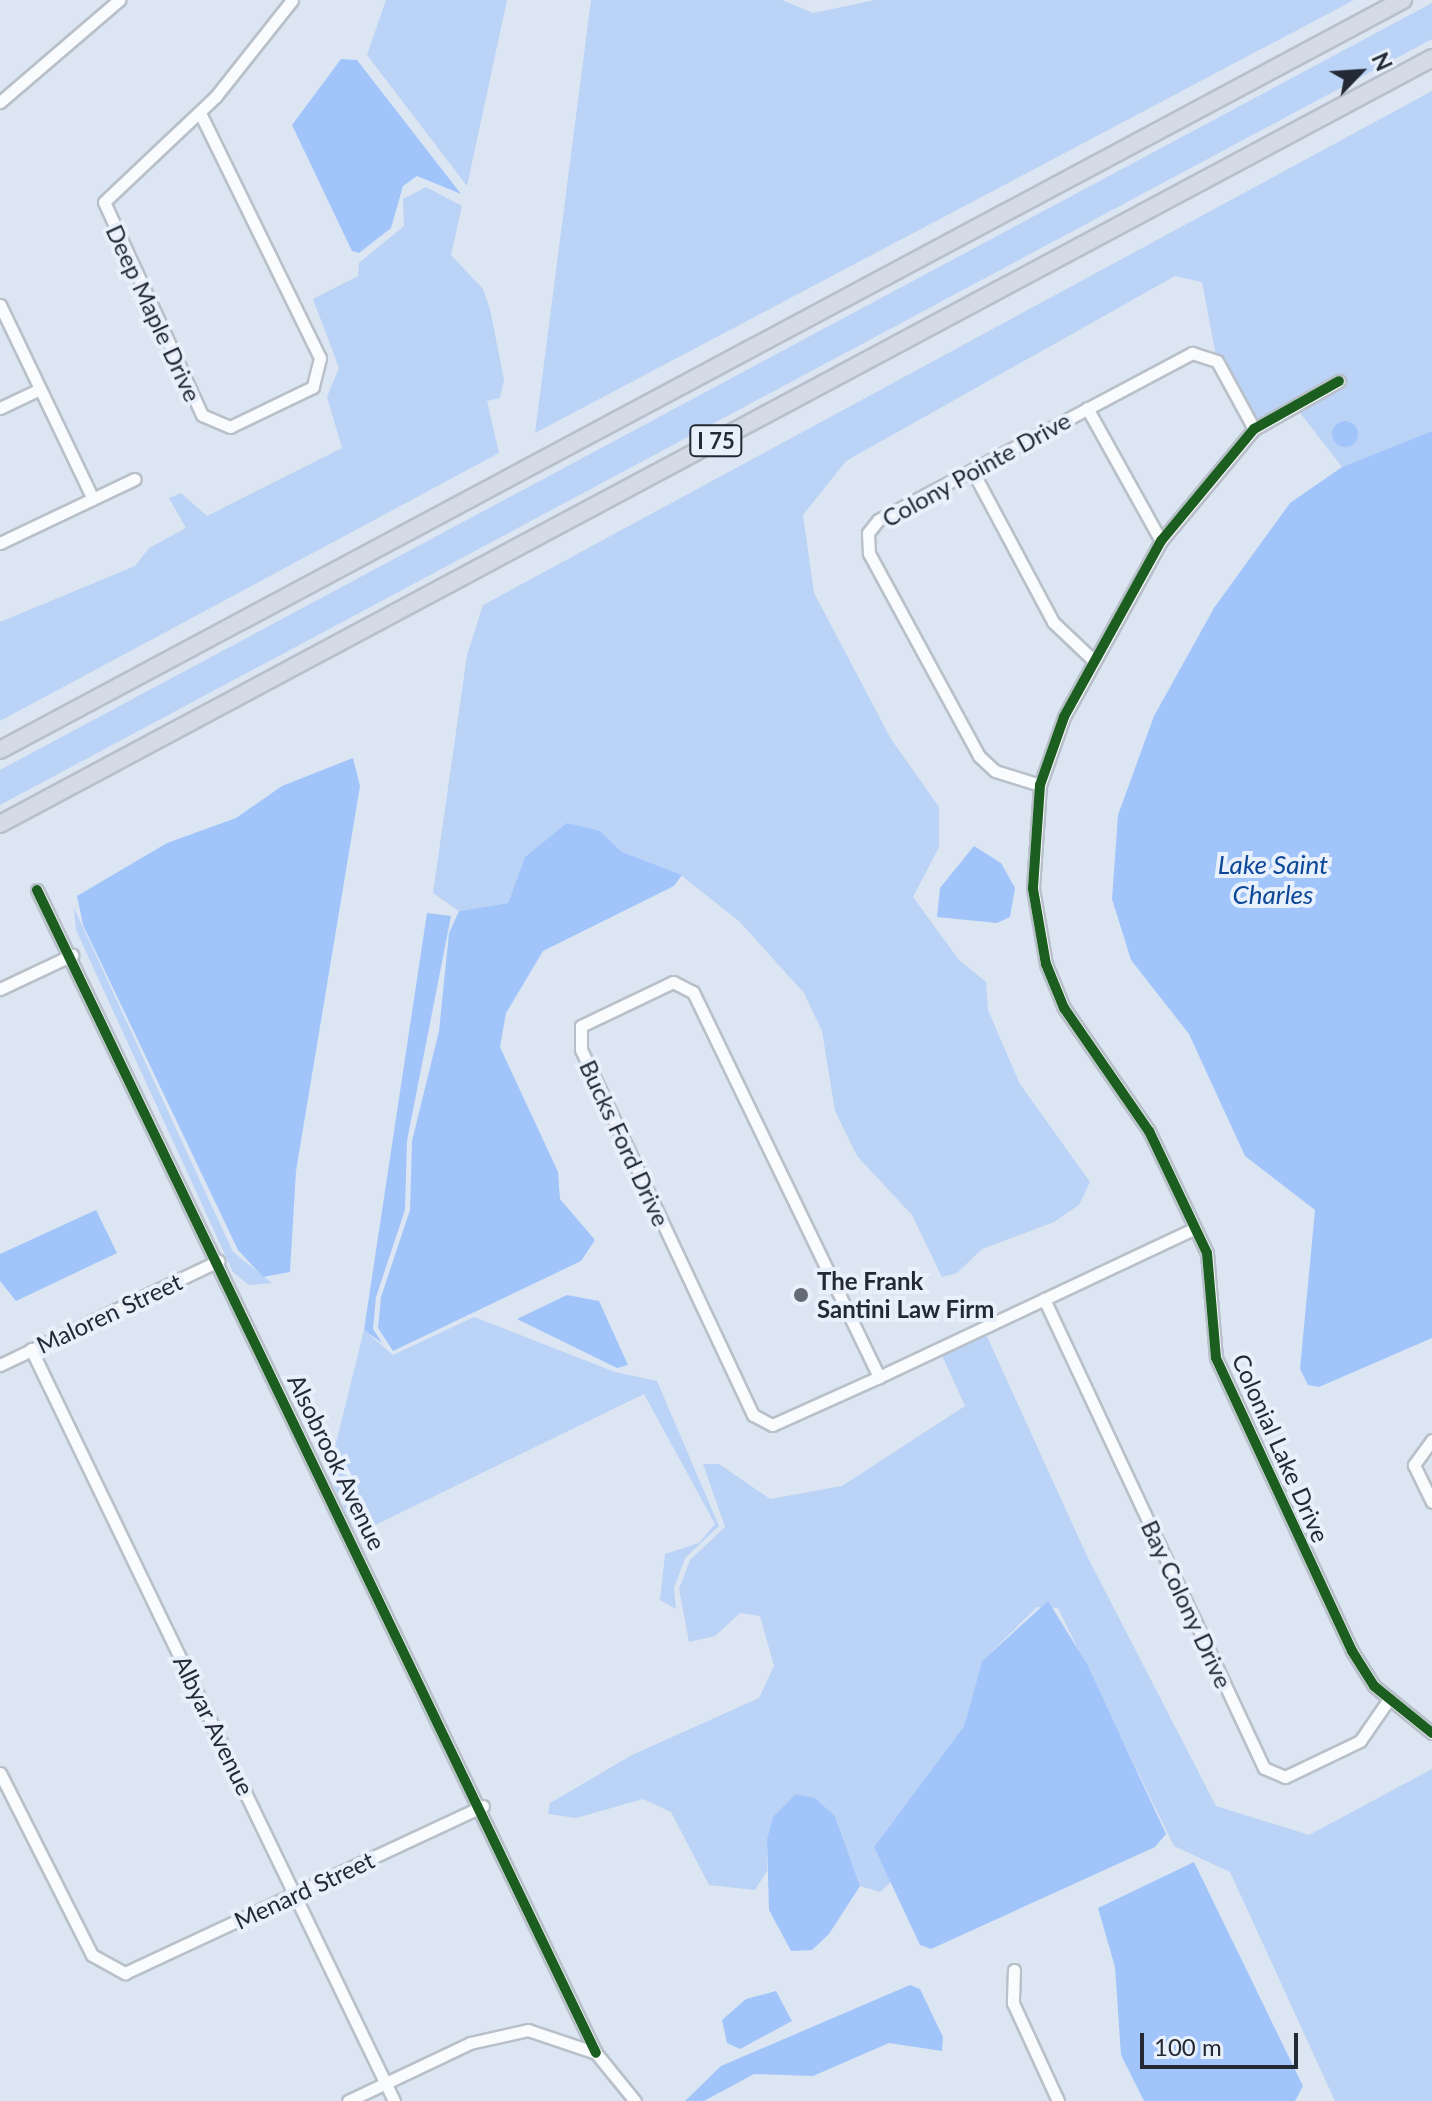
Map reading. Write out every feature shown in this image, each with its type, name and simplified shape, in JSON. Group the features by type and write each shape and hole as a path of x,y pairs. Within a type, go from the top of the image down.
{"highway":[{"name":"I 75","path":"0,750 1403,0"},
{"name":"I 75","path":"0,824 1432,58"}],"street":[{"path":"0,102 119,0"},
{"name":"Deep Maple Drive","path":"200,113 320,358 313,387 230,427 202,415 104,202 200,113 292,0"},
{"path":"0,305 93,499"},
{"name":"Colony Pointe Drive","path":"1040,785 995,771 979,756 869,553 868,533 878,520 1087,408 1205,352 1254,429"},
{"name":"Colonial Lake Drive","path":"1339,381 1254,429 1161,541 1091,658 1040,785 1033,889 1046,964 1086,1047 1149,1131 1195,1228 1211,1275 1216,1358 1352,1651 1389,1699 1432,1733"},
{"path":"0,408 40,389"},
{"path":"1087,408 1161,541"},
{"path":"972,470 1053,622 1091,658"},
{"path":"0,543 135,479"},
{"name":"Alsobrook Avenue","path":"37,890 72,955 483,1806 596,2053"},
{"path":"0,989 72,955"},
{"name":"Bucks Ford Drive","path":"879,1377 693,992 673,982 581,1026 581,1049 753,1415 772,1425 879,1377 1195,1228"},
{"name":"Maloren Street","path":"0,1365 218,1261"},
{"name":"Bay Colony Drive","path":"1044,1299 1264,1768 1285,1777 1360,1741 1389,1699"},
{"name":"Albyar Avenue","path":"31,1349 394,2101"},
{"path":"1432,1440 1414,1465 1432,1502"},
{"name":"Menard Street","path":"0,1773 92,1955 125,1973 483,1806"},
{"path":"1014,1970 1013,2003 1058,2101"},
{"path":"348,2101 500,2034 562,2037 596,2053 635,2101"}],"shaded area":[{"path":"386,0 507,0 467,186 367,55"},
{"path":"591,0 782,0 813,13 875,0 1354,0 535,433"},
{"path":"1432,3 1432,39 0,805 0,770"},
{"path":"1432,91 1432,431 1342,467 1294,405 1254,429 1217,361 1202,282 1175,276 846,461 803,515 814,593 891,739 939,807 939,847 913,897 959,960 986,982 988,1010 1020,1084 1090,1182 1079,1205 1054,1222 982,1249 957,1273 942,1277 912,1215 857,1156 835,1111 822,1031 804,993 740,922 682,876 622,852 600,831 525,857 508,903 459,911 433,893 467,655 483,605"},
{"path":"426,187 462,206 451,255 483,289 490,309 504,380 500,398 487,401 499,453 0,721 0,622 135,566 149,548 186,528 169,498 181,493 207,516 342,448 327,397 339,368 313,299 358,276 359,263 404,226 403,199"},
{"path":"74,908 233,1252 272,1283 249,1285 233,1272 76,930"},
{"path":"474,1317 615,1372 657,1381 719,1526 685,1558 674,1588 676,1609 660,1600 665,1554 699,1543 715,1524 644,1394 357,1534 328,1475 364,1330 393,1355"},
{"path":"984,1330 1087,1556 1216,1806 1309,1835 1432,1769 1432,2101 1335,2101 1230,1872 1174,1846 1058,1608 1037,1607 982,1661 964,1726 874,1847 891,1882 880,1892 860,1886 835,1816 815,1798 796,1794 767,1840 767,1871 755,1890 709,1885 671,1812 643,1799 576,1818 548,1814 550,1803 632,1755 759,1698 774,1666 760,1616 740,1613 715,1636 689,1642 679,1589 690,1560 725,1527 703,1464 719,1464 770,1499 842,1486 965,1406 940,1351"}],"water":[{"path":"341,59 357,60 461,194 417,176 403,186 391,228 359,253 352,251 292,125"},
{"path":"1345,421 1354,425 1358,434 1354,443 1345,447 1336,443 1332,434 1336,425"},
{"name":"Lake Saint Charles","path":"1432,431 1432,1338 1319,1387 1308,1385 1300,1369 1315,1210 1245,1156 1189,1034 1131,960 1112,899 1118,815 1154,716 1214,608 1290,503 1342,467"},
{"path":"353,758 360,786 296,1171 290,1272 263,1277 238,1250 83,925 77,896 167,843 236,818 282,786"},
{"path":"567,823 600,831 622,852 682,875 674,886 543,951 506,1013 500,1047 558,1172 560,1199 595,1240 581,1261 393,1351 378,1328 381,1297 410,1210 412,1141 439,1031 449,933 459,911 508,903 525,857"},
{"path":"974,846 1001,863 1015,888 1010,917 997,923 937,917 940,888"},
{"path":"427,913 451,916 407,1141 405,1210 376,1297 373,1329 382,1343 364,1330"},
{"path":"96,1210 117,1253 16,1301 0,1281 0,1254"},
{"path":"567,1295 599,1301 628,1365 617,1368 517,1319"},
{"path":"1048,1601 1087,1664 1166,1834 1155,1847 931,1949 920,1945 874,1847 964,1726 982,1661"},
{"path":"796,1794 815,1798 835,1816 860,1886 829,1934 812,1950 791,1951 769,1910 767,1840 773,1817"},
{"path":"1194,1862 1303,2086 1295,2101 1144,2101 1121,2055 1115,1967 1098,1908"},
{"path":"910,1985 920,1989 943,2037 942,2051 889,2043 813,2076 754,2074 704,2101 685,2101 721,2066"},
{"path":"776,1991 792,2021 740,2049 727,2043 722,2020 746,1999"}],"cycle path":[{"path":"1339,381 1254,429 1161,541 1064,717 1040,785 1033,889 1046,964 1064,1008 1149,1131 1207,1253 1216,1358 1352,1651 1374,1686 1432,1733"},
{"path":"37,890 596,2053"}],"place":[{"name":"The Frank Santini Law Firm","path":"801,1295"}]}
